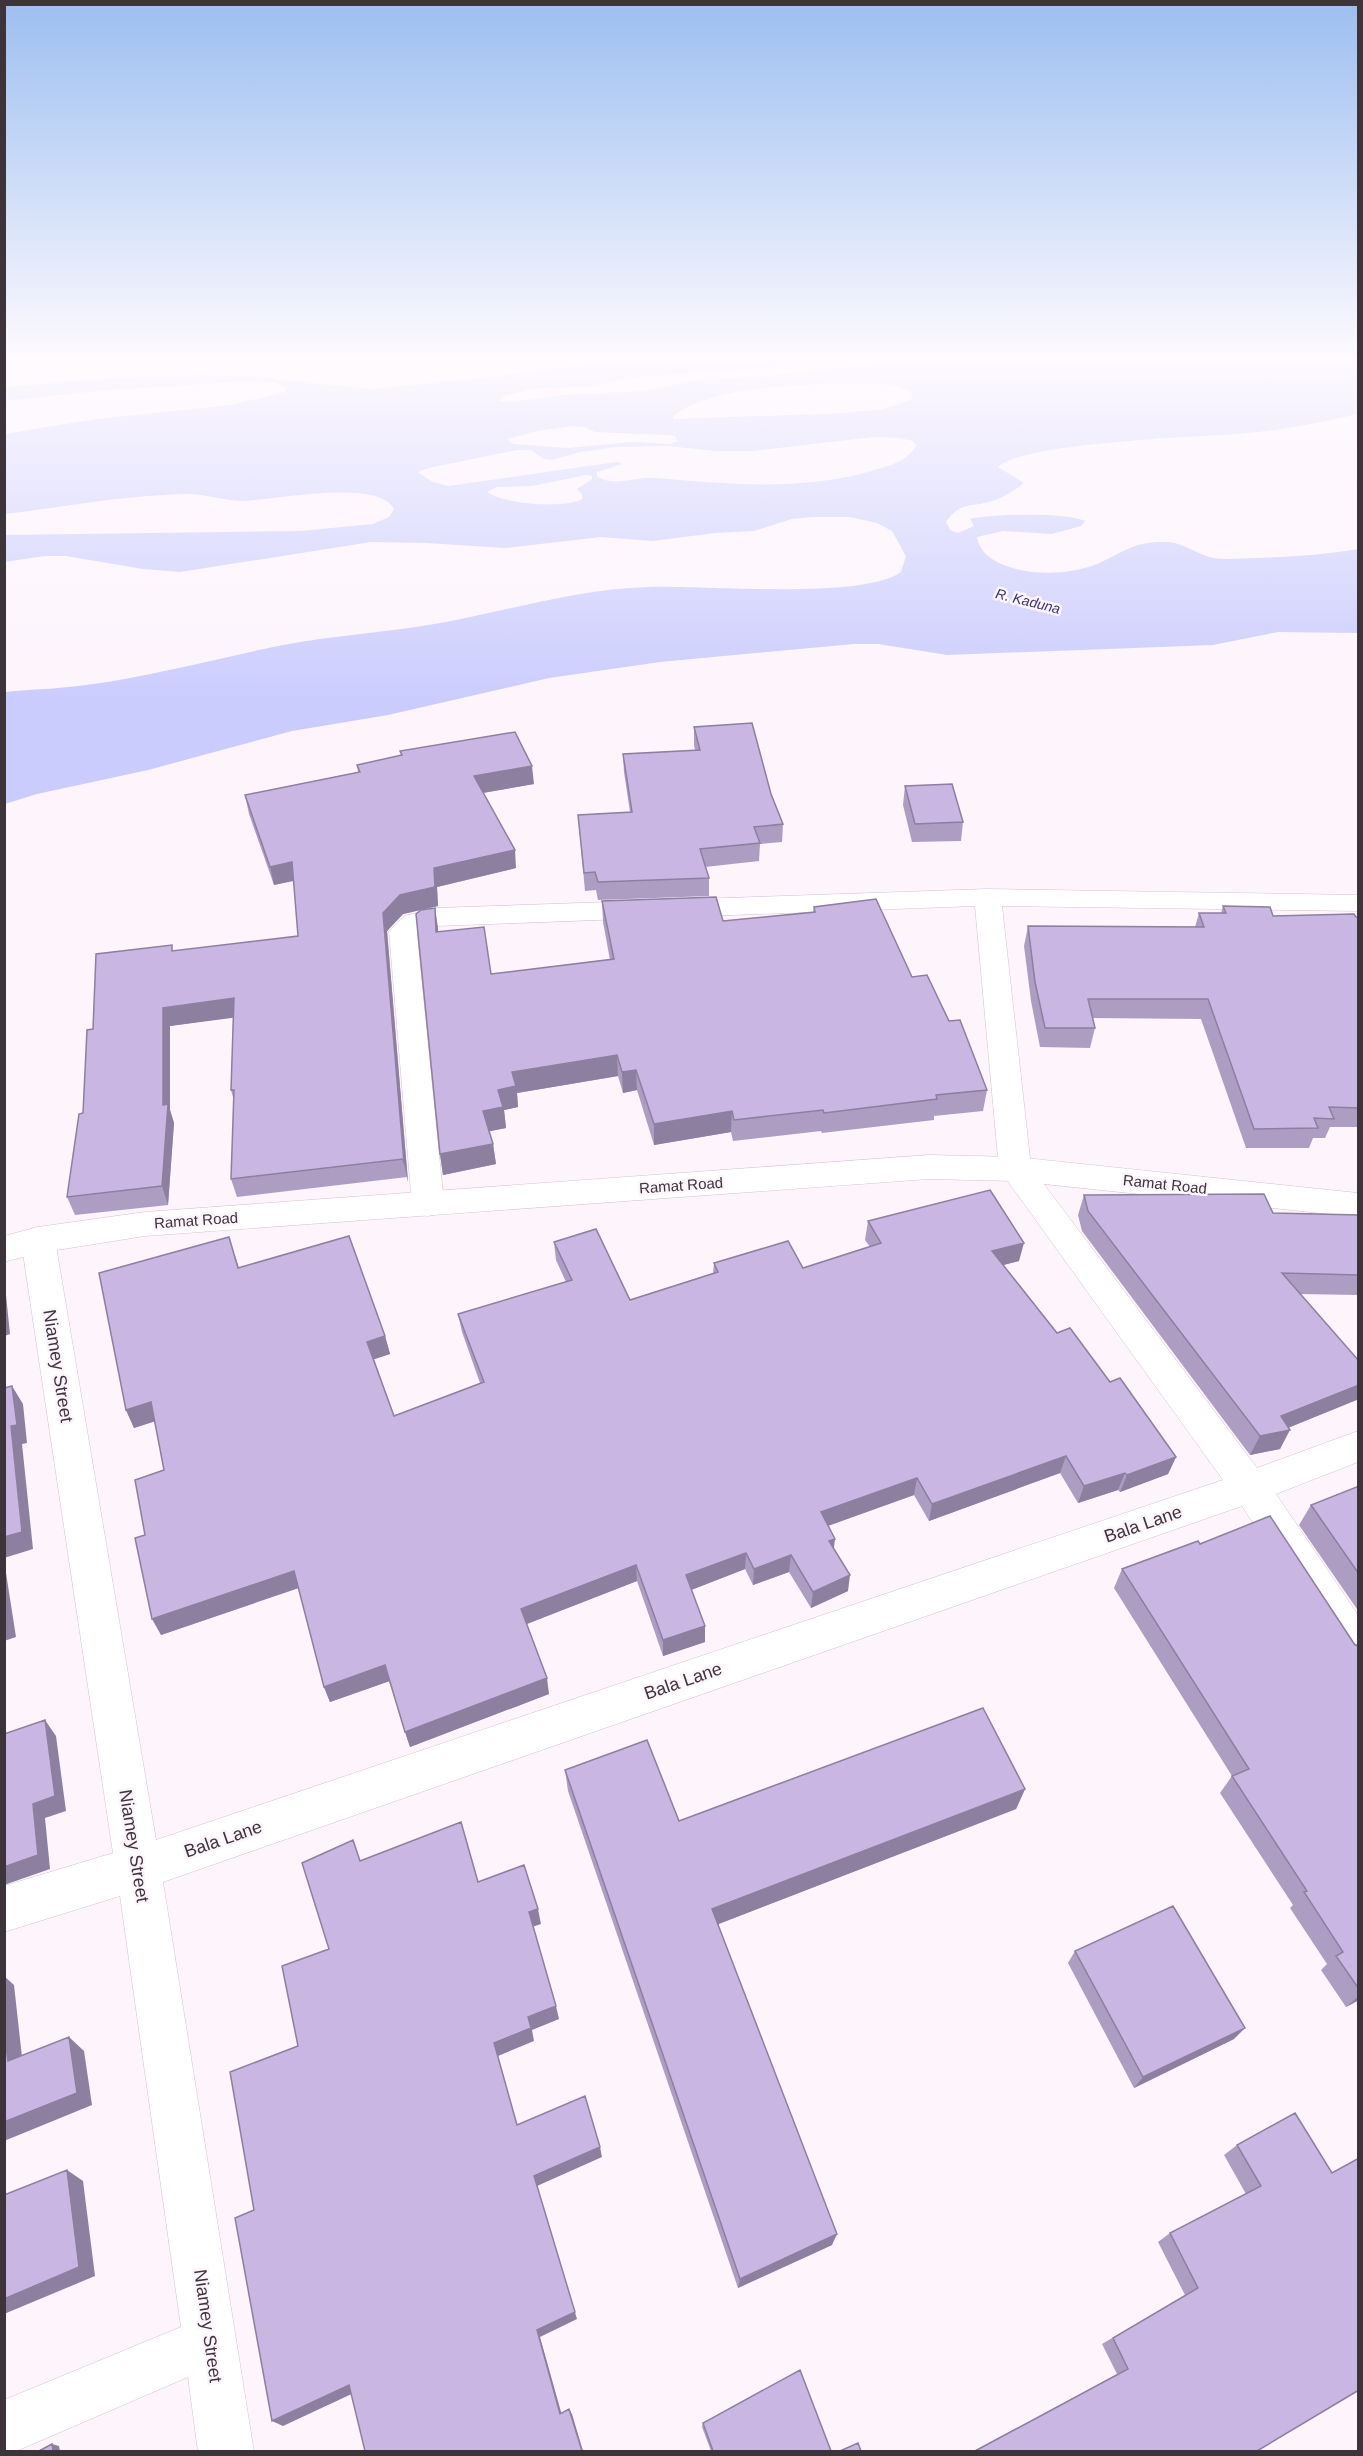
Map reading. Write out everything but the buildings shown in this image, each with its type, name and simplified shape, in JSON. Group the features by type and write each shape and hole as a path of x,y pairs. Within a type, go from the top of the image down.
{"street":[{"path":"428,1204 404,930 414,922 437,917 988,897 1359,903"},
{"path":"988,897 1015,1169 1250,1487 1359,1649"},
{"name":"Ramat Road","path":"21,1245 145,1224 930,1167 1015,1169 1359,1205"},
{"name":"Niamey Street","path":"21,1245 138,1868 226,2451"},
{"name":"Bala Lane","path":"4,1909 138,1868 1250,1487 1359,1446"},
{"path":"4,2427 210,2341"}],"water":[{"name":"R. Kaduna","path":"5,474 420,474 433,482 448,486 535,474 597,474 597,476 611,481 648,478 739,484 795,484 859,474 1009,474 1024,483 994,500 966,506 956,511 946,522 950,530 958,533 974,526 970,519 994,516 1046,515 1085,521 1081,526 1052,534 1003,531 977,537 983,551 1004,565 1026,571 1063,572 1086,568 1137,545 1155,542 1178,544 1213,558 1223,559 1267,558 1358,549 1358,633 1278,632 1213,645 947,655 878,644 854,644 660,662 549,678 388,715 292,731 148,770 37,794 5,804 5,692 111,681 283,645 446,622 597,591 648,587 818,589 853,586 881,581 901,572 906,556 892,531 877,523 850,517 813,517 792,519 754,531 715,533 653,541 601,537 505,548 371,542 180,572 143,569 66,556 44,556 5,562 5,535 300,531 373,524 389,517 394,509 384,500 368,495 347,493 244,501 186,494 117,499 5,514","holes":["586,475 592,476 592,479 577,489 582,494 582,499 562,504 534,504 506,500 487,492 497,487 532,486"]}]}
